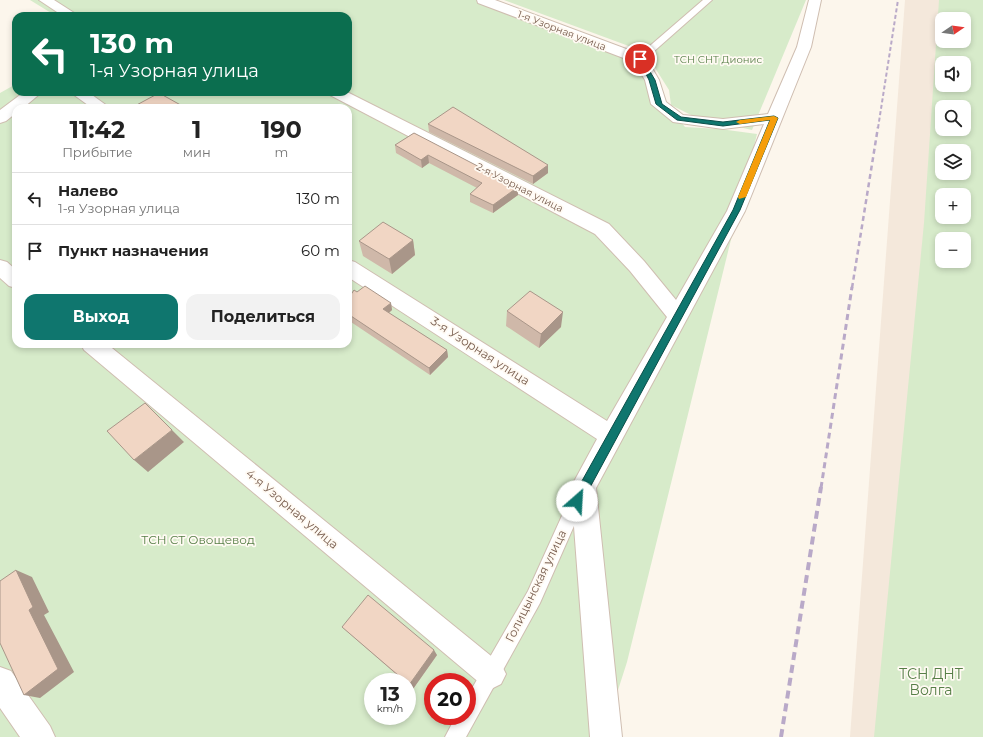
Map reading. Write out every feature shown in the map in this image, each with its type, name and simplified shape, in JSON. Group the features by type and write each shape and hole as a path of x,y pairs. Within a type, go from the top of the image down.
{"street":[{"path":"45,0 65,12"},
{"name":"Голицынская улица","path":"583,487 736,210 804,47 815,0"},
{"name":"1-я Узорная улица","path":"490,1 640,59"},
{"path":"640,59 652,80 659,104 679,119 723,124 774,118"},
{"path":"18,104 29,96"},
{"path":"84,96 96,104"},
{"name":"2-я Узорная улица","path":"343,96 602,229 637,266 678,316"},
{"path":"0,118 12,109"},
{"path":"0,267 12,278"},
{"name":"3-я Узорная улица","path":"352,269 611,436"},
{"name":"4-я Узорная улица","path":"97,348 491,674"},
{"path":"583,487 606,737"},
{"path":"0,682 39,737"}],"lane":[{"path":"640,59 708,0"},
{"name":"Голицынская улица","path":"476,700 534,597 583,487"},
{"name":"Голицынская улица","path":"454,737 461,725"}],"shaded area":[{"name":"ТСН ДНТ Волга","path":"905,0 983,0 983,737 850,737"}],"green space":[{"name":"ТСН СТ Овощевод","path":"30,0 494,0 640,54 664,101 685,127 720,129 757,134 627,662 603,737 0,737 0,93 12,86 12,96 352,96 352,12 50,12"},
{"name":"ТСН СНТ Дионис","path":"504,0 806,0 752,130 695,117 671,105 669,90 645,52"},
{"name":"ТСН ДНТ Волга","path":"939,0 983,0 983,737 874,737 924,223 935,59 935,92 971,92 971,56 935,56 936,48 971,48 971,12 938,12"}],"building":[{"path":"153,96 164,96 179,104 138,104"},
{"path":"453,107 548,165 533,176 428,124"},
{"path":"414,133 518,187 493,205 470,194 482,183 428,155 421,160 395,145"},
{"path":"383,222 413,240 389,259 359,241"},
{"path":"365,286 391,303 383,309 447,350 429,368 352,317 352,293 354,290 357,292"},
{"path":"530,291 563,312 541,334 507,311"},
{"path":"145,403 172,430 134,460 107,431"},
{"path":"16,570 33,607 29,610 58,669 24,695 0,643 0,581"},
{"path":"368,595 434,650 416,675 416,673 396,673 342,627"}],"railway":[{"path":"878,128 898,0"},
{"path":"852,288 878,127"},
{"path":"821,488 852,287"},
{"path":"781,737 821,487"}],"slow traffic":[{"path":"740,122 774,118 742,197"}],"route":[{"path":"577,501 583,487 736,210 774,118 723,124 679,119 659,104 652,80 640,59"}]}
